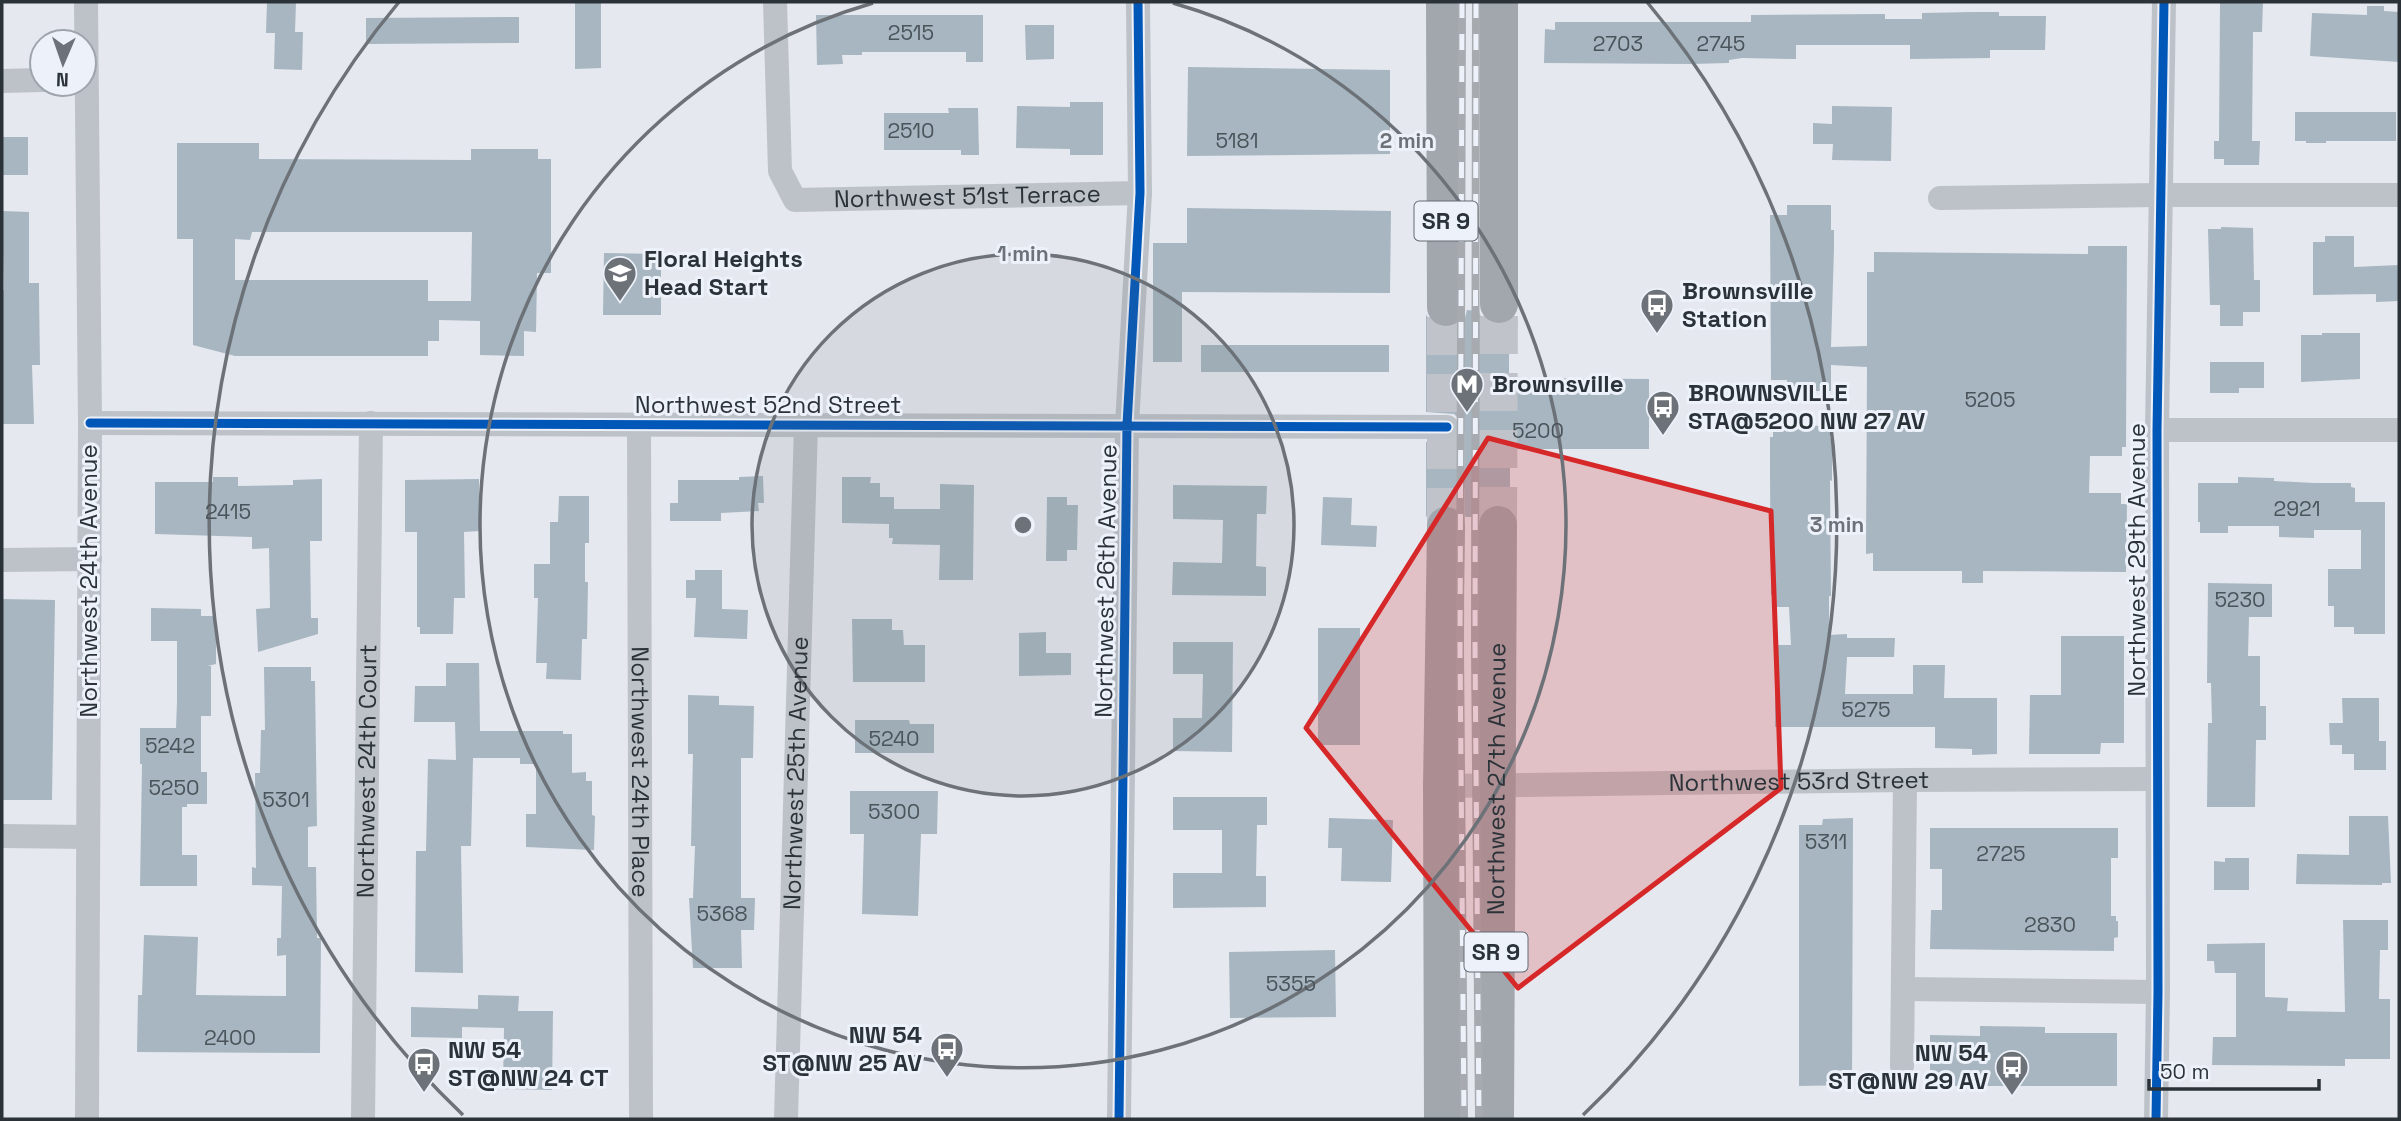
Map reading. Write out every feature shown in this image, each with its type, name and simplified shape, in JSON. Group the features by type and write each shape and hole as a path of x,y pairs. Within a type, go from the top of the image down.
{"main road":[{"name":"SR 9","path":"1445,2 1446,307"},
{"name":"SR 9","path":"1499,2 1499,303"},
{"path":"1446,135 1461,167 1500,168"},
{"name":"Northwest 27th Avenue","path":"1495,1119 1498,525"},
{"name":"SR 9","path":"1443,1119 1442,786 1446,526"}],"street":[{"name":"Northwest 24th Avenue","path":"86,2 86,28"},
{"name":"Northwest 51st Terrace","path":"775,2 780,171 794,200 1140,193"},
{"name":"Northwest 26th Avenue","path":"1119,1119 1127,425 1140,193 1138,2"},
{"name":"Northwest 29th Avenue","path":"2156,1119 2157,430 2164,2"},
{"path":"2,81 28,80"},
{"name":"Northwest 24th Avenue","path":"85,98 90,424 87,1119"},
{"path":"1940,198 2399,195"},
{"name":"Northwest 24th Court","path":"363,1119 371,423"},
{"name":"Northwest 52nd Street","path":"90,424 1447,427"},
{"name":"Northwest 24th Place","path":"639,424 640,1119"},
{"name":"Northwest 25th Avenue","path":"786,1119 806,424"},
{"path":"2157,430 2399,430"},
{"path":"2,560 90,559"},
{"name":"Northwest 53rd Street","path":"1442,786 2156,779"},
{"path":"1902,1066 1905,780"},
{"path":"2,836 88,836"},
{"path":"1903,989 2158,992"}],"highlighted area":[{"path":"1488,438 1771,511 1781,788 1518,988 1306,728"}],"building":[{"path":"267,2 296,2 295,32 303,32 302,70 274,69 275,33 266,33"},
{"path":"575,2 601,2 601,68 575,69"},
{"path":"2220,2 2263,2 2262,32 2253,32 2252,141 2260,141 2259,165 2224,165 2224,159 2214,159 2214,141 2219,141"},
{"path":"2367,6 2384,6 2384,11 2399,12 2399,62 2310,56 2312,13 2367,15"},
{"path":"1999,12 1999,16 2046,16 2045,50 1990,50 1990,58 1910,59 1910,45 1796,45 1796,59 1742,58 1729,60 1729,63 1691,64 1544,63 1545,29 1555,30 1555,22 1751,22 1751,15 1885,14 1885,19 1922,19 1922,13"},
{"path":"816,15 983,15 983,62 966,62 966,52 862,52 862,55 842,55 843,64 817,65"},
{"path":"519,17 519,43 366,44 366,18"},
{"path":"1025,25 1054,25 1054,59 1026,60"},
{"path":"1188,67 1390,70 1390,154 1187,156"},
{"path":"1070,102 1103,102 1103,155 1070,155 1070,149 1016,148 1017,106 1070,107"},
{"path":"1832,106 1892,107 1891,161 1832,160 1833,144 1813,144 1813,123 1832,124"},
{"path":"948,108 978,108 979,155 961,155 961,150 884,150 884,113 949,113"},
{"path":"2295,112 2396,112 2396,141 2295,141"},
{"path":"2,137 28,137 28,175 2,175"},
{"path":"177,143 259,143 259,159 471,160 471,149 538,149 538,159 551,159 551,273 537,273 536,332 524,331 524,356 480,355 480,321 439,320 439,341 428,341 428,356 235,356 193,345 193,239 177,239","holes":["252,232 472,232 471,301 428,301 428,280 235,280 235,239 250,240"]},
{"path":"1787,205 1831,205 1834,248 1831,347 1867,346 1867,272 1874,272 1874,252 2088,254 2088,246 2127,246 2126,447 2122,447 2122,456 2090,456 2089,493 2121,493 2121,504 2127,504 2126,572 1983,571 1983,583 1962,583 1962,571 1873,571 1873,553 1866,554 1867,367 1831,365 1831,391 1786,391 1787,380 1771,380 1770,215 1787,215"},
{"path":"1187,208 1391,211 1390,293 1182,292 1182,362 1153,362 1153,243 1187,243"},
{"path":"2,211 29,212 29,283 39,283 40,365 32,365 34,424 2,424"},
{"path":"2253,228 2254,280 2260,280 2260,312 2243,312 2243,326 2220,326 2220,305 2210,305 2208,229"},
{"path":"2325,236 2354,236 2354,267 2399,265 2399,301 2376,302 2376,294 2313,295 2313,242 2325,242"},
{"path":"604,253 661,254 661,315 603,315"},
{"path":"1467,310 1479,311 1489,323 1498,326 1509,323 1509,378 1649,379 1649,449 1510,449 1510,507 1497,503 1487,506 1478,517 1466,517 1458,508 1446,504 1435,507 1426,517 1426,442 1454,440 1462,426 1454,414 1426,412 1426,315 1435,326 1447,329 1458,325 1465,318"},
{"path":"2360,333 2360,379 2301,382 2301,335"},
{"path":"1201,345 1389,345 1389,372 1201,372"},
{"path":"2210,362 2264,362 2264,388 2239,388 2239,393 2210,393"},
{"path":"1773,425 1830,426 1832,481 1830,480 1829,635 1847,634 1847,638 1895,638 1894,657 1847,657 1845,694 1913,694 1913,665 1945,665 1944,698 1997,698 1997,754 1972,755 1972,749 1935,748 1935,727 1775,727 1775,645 1791,645 1789,607 1772,607 1771,595 1770,437 1773,437"},
{"path":"763,476 764,503 758,503 759,511 721,513 721,521 670,521 670,503 678,503 678,480 739,480 739,477"},
{"path":"213,477 238,477 238,486 293,485 293,480 322,479 322,541 310,541 311,618 318,618 318,634 258,652 256,609 270,608 269,548 252,549 252,537 155,534 155,482 213,482"},
{"path":"842,477 871,477 870,483 880,483 880,497 894,497 894,509 940,509 940,484 974,485 973,580 939,580 940,545 892,544 889,524 842,523"},
{"path":"2238,477 2351,483 2351,487 2355,488 2355,502 2385,502 2385,634 2354,634 2354,627 2334,627 2334,606 2328,606 2328,569 2361,569 2361,530 2314,530 2314,538 2279,537 2279,526 2228,526 2228,533 2200,533 2198,483 2238,483"},
{"path":"479,479 479,531 464,532 465,598 454,598 453,634 420,634 420,627 417,627 417,532 405,532 405,480"},
{"path":"1173,485 1267,486 1266,514 1257,514 1256,566 1266,567 1266,596 1172,595 1173,562 1222,563 1223,520 1173,519"},
{"path":"559,496 589,496 589,543 585,543 585,582 588,582 587,639 582,639 581,680 546,679 547,663 536,663 538,598 534,598 534,564 550,564 550,522 558,522"},
{"path":"1047,497 1067,497 1067,505 1078,505 1077,550 1067,550 1067,561 1046,561"},
{"path":"1323,497 1352,498 1351,525 1377,526 1376,547 1321,545"},
{"path":"695,570 722,570 722,609 748,610 747,639 694,637 696,598 686,598 686,580 695,580"},
{"path":"2208,583 2272,584 2272,617 2249,617 2248,656 2260,656 2260,706 2266,706 2266,740 2256,740 2255,807 2207,807 2208,723 2212,723 2211,683 2207,683"},
{"path":"2,599 55,600 52,800 2,800"},
{"path":"151,608 201,609 201,616 216,616 216,664 207,666 211,666 211,716 201,716 201,772 207,772 207,804 187,804 187,807 182,807 182,855 197,855 197,886 140,886 140,728 176,728 177,641 151,641"},
{"path":"852,619 892,619 892,630 903,630 904,645 925,645 925,682 853,682"},
{"path":"1318,628 1360,628 1360,745 1318,745"},
{"path":"1046,632 1046,653 1071,653 1071,675 1019,676 1019,633"},
{"path":"2061,636 2124,636 2124,743 2101,743 2100,754 2029,754 2030,695 2061,695"},
{"path":"1173,642 1233,642 1232,752 1173,751 1173,718 1202,718 1203,674 1173,674"},
{"path":"446,663 479,663 480,731 563,731 563,734 572,734 572,773 586,772 586,781 592,781 594,850 526,847 526,814 536,814 536,764 520,764 520,758 473,758 471,846 461,846 463,973 415,972 416,851 426,851 428,759 456,760 455,722 414,722 415,686 446,686"},
{"path":"264,667 311,667 311,681 315,681 317,826 308,827 308,867 316,867 317,938 321,938 320,1053 137,1052 138,995 142,995 144,935 198,937 196,995 286,996 286,955 277,956 277,938 281,938 282,886 252,885 252,867 256,868 255,773 260,773 261,730 265,730"},
{"path":"688,695 719,696 719,705 754,706 753,758 741,758 741,898 755,898 754,930 741,930 742,968 693,968 689,898 693,898 695,846 691,846 693,754 688,754"},
{"path":"2342,698 2379,698 2379,741 2386,741 2386,770 2354,770 2354,754 2342,754 2342,745 2330,745 2329,723 2343,723"},
{"path":"855,720 909,720 910,724 934,724 934,753 855,753"},
{"path":"850,791 938,791 937,834 921,834 918,916 862,914 864,834 850,834"},
{"path":"1173,797 1267,797 1267,825 1257,825 1256,876 1266,876 1266,907 1173,908 1173,873 1222,873 1222,830 1173,830"},
{"path":"2349,816 2388,816 2391,883 2296,884 2297,854 2349,855"},
{"path":"1329,818 1393,820 1391,882 1341,881 1342,848 1328,848"},
{"path":"1853,818 1852,1085 1799,1086 1799,825 1822,825 1823,819"},
{"path":"1930,828 2118,828 2118,858 2111,858 2111,916 2116,916 2118,921 2118,937 2114,938 2114,951 1930,949 1931,910 1942,910 1942,869 1930,869"},
{"path":"2225,858 2249,858 2249,890 2214,890 2214,861 2225,862"},
{"path":"2343,920 2388,920 2388,950 2380,950 2379,999 2390,999 2390,1059 2345,1059 2345,1066 2212,1065 2213,1037 2236,1037 2236,973 2215,973 2214,961 2207,961 2207,944 2265,943 2265,997 2288,998 2287,1011 2345,1012"},
{"path":"1335,950 1336,1017 1230,1018 1229,952"},
{"path":"478,995 519,996 518,1011 553,1011 552,1090 503,1089 504,1028 462,1027 462,1038 411,1037 411,1007 478,1009"},
{"path":"1980,1026 2045,1027 2045,1033 2117,1033 2117,1086 1942,1086 1942,1075 1930,1075 1930,1035 1980,1036"}],"tunnel":[{"path":"1498,525 1499,304"},
{"path":"1446,307 1446,526"}],"railway":[{"path":"1462,2 1460,649 1464,1119"},
{"path":"1476,2 1475,649 1479,1119"}],"cycle path":[{"path":"1119,1119 1127,425 1140,193 1138,2"},
{"path":"2156,1119 2157,430 2164,2"},
{"path":"90,423 1447,427"}],"place":[{"name":"Floral Heights Head Start","path":"620,303"},
{"name":"Brownsville Station","path":"1657,335"},
{"name":"Brownsville","path":"1467,414"},
{"name":"BROWNSVILLE STA@5200 NW 27 AV","path":"1663,437"},
{"name":"NW 54 ST@NW 25 AV","path":"947,1079"},
{"name":"NW 54 ST@NW 24 CT","path":"424,1094"},
{"name":"NW 54 ST@NW 29 AV","path":"2012,1097"}]}
